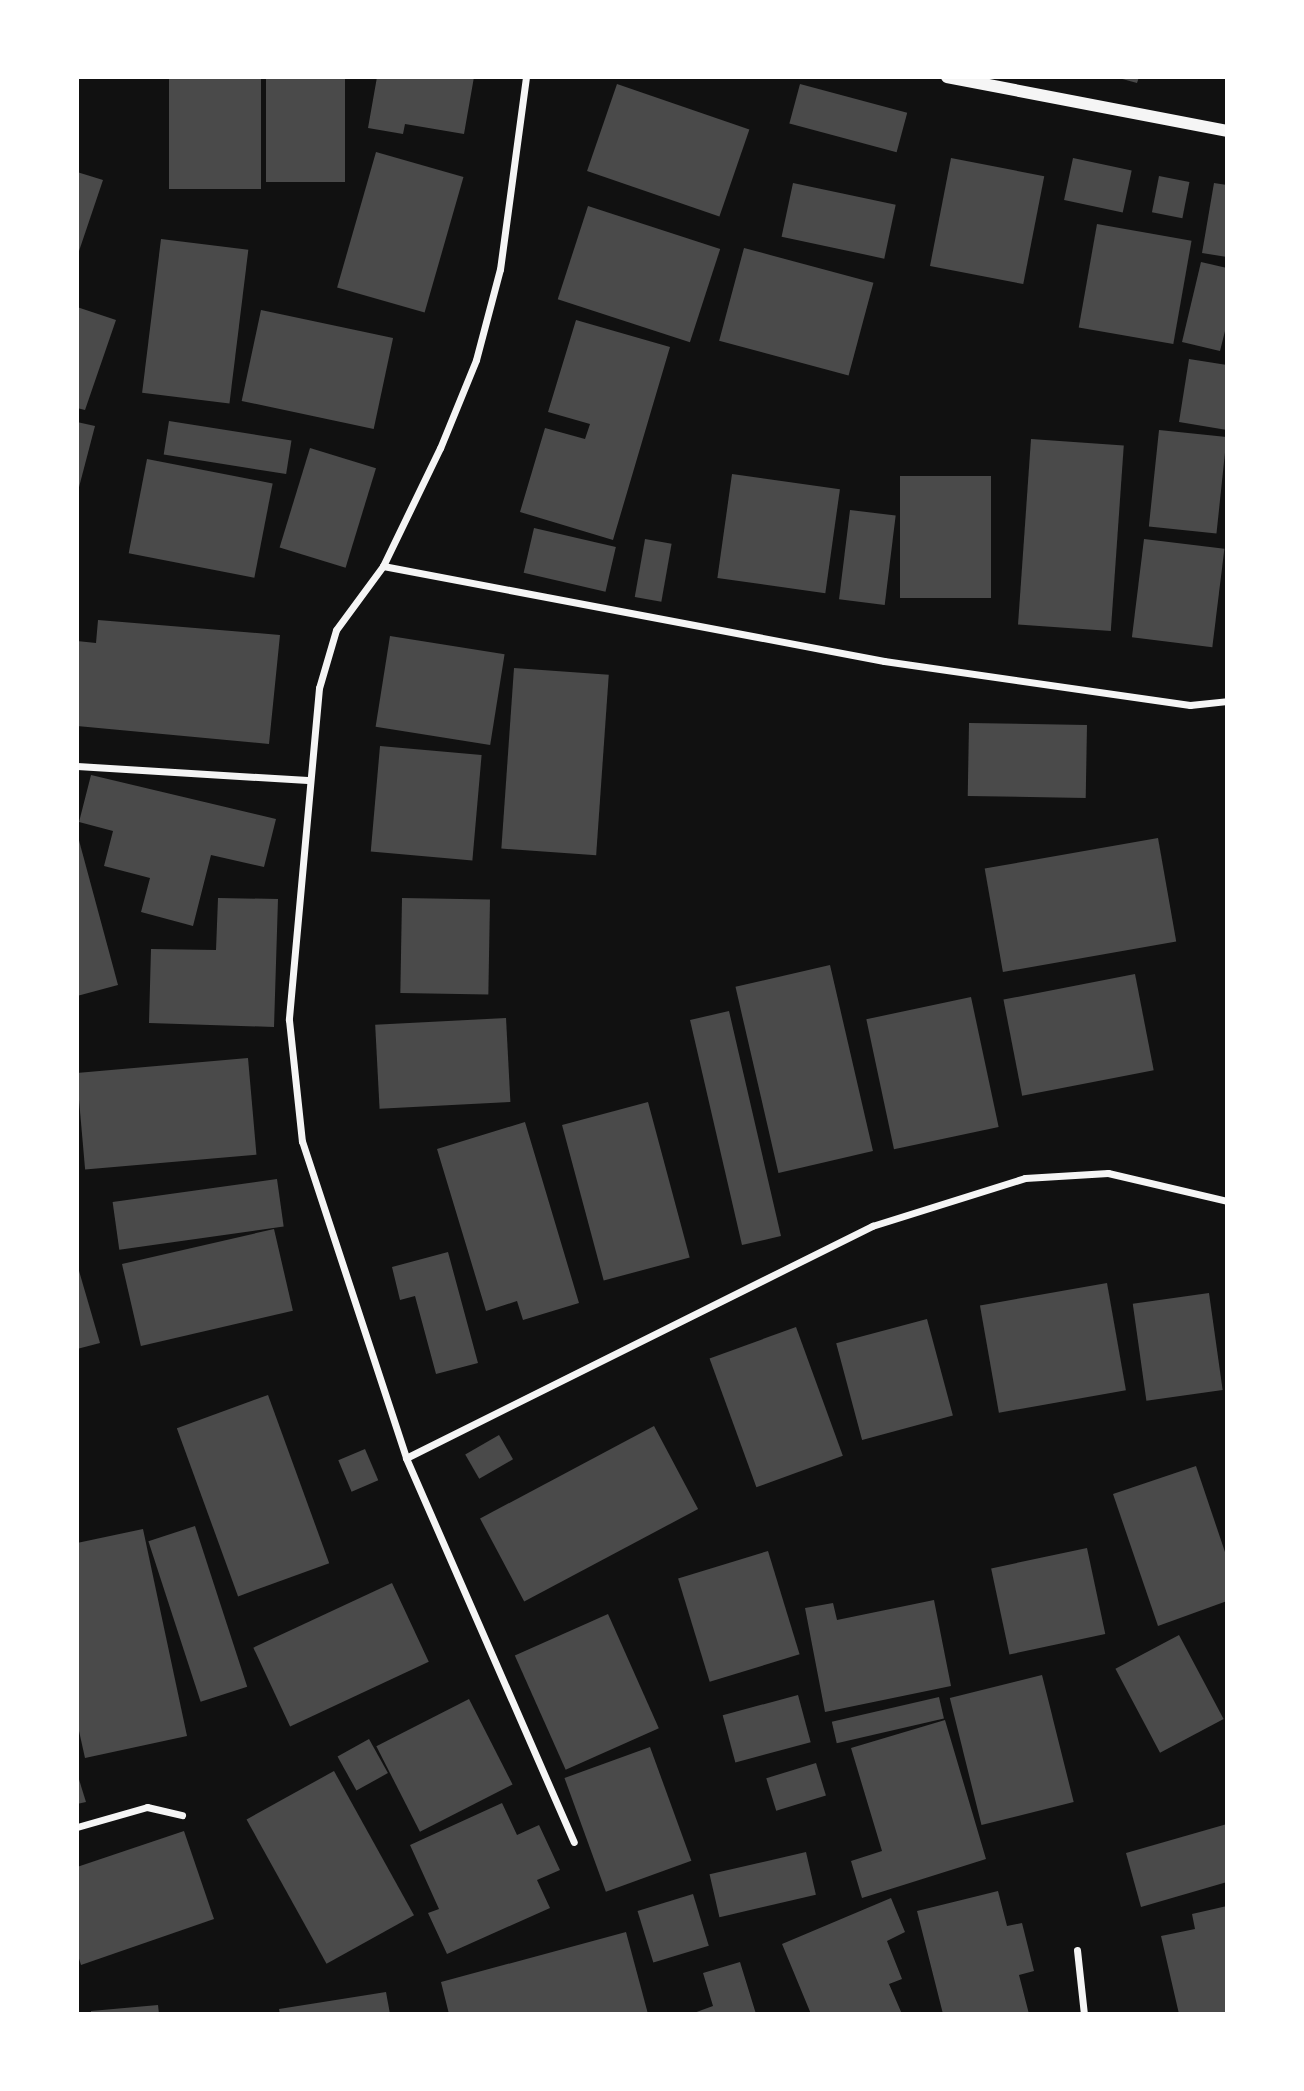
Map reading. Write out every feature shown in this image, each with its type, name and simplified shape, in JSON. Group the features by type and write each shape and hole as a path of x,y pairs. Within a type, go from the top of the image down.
{"street":[{"path":"526,77 500,269 476,360 440,448 383,566 336,630 319,688 308,780 289,1020 302,1141 406,1458 574,1842"},
{"path":"947,77 1227,131"},
{"path":"383,566 884,661 1190,705 1227,701"},
{"path":"77,766 308,780"},
{"path":"406,1458 872,1226 910,1214 1026,1178 1108,1173 1227,1201"},
{"path":"77,1827 147,1807 182,1815"},
{"path":"1077,1950 1084,2014"}],"building":[{"path":"169,77 261,77 261,189 169,189"},
{"path":"266,77 345,77 345,182 266,182"},
{"path":"377,77 474,77 464,134 405,124 403,134 368,128"},
{"path":"1115,77 1139,77 1137,83"},
{"path":"617,84 749,130 719,217 587,171"},
{"path":"800,84 907,113 897,152 789,124"},
{"path":"376,152 463,177 425,313 337,288"},
{"path":"951,158 1044,176 1023,284 930,266"},
{"path":"1073,158 1132,170 1123,213 1064,200"},
{"path":"77,172 103,180 77,257"},
{"path":"1159,176 1189,182 1182,218 1152,212"},
{"path":"793,183 896,205 884,259 782,237"},
{"path":"1214,183 1227,185 1227,257 1202,253"},
{"path":"588,206 720,249 690,342 558,299"},
{"path":"1097,224 1192,241 1173,344 1079,327"},
{"path":"161,239 248,250 229,404 142,393"},
{"path":"744,248 873,283 849,375 719,341"},
{"path":"1201,262 1227,268 1227,323 1220,351 1182,342"},
{"path":"77,307 116,320 85,410 77,408"},
{"path":"261,310 393,338 374,429 242,401"},
{"path":"576,320 670,347 613,540 520,512 545,428 585,439 590,424 548,412"},
{"path":"1189,359 1227,365 1227,430 1179,422"},
{"path":"169,421 291,440 286,474 164,455"},
{"path":"77,422 95,426 78,491 77,491"},
{"path":"1159,430 1227,437 1216,534 1149,526"},
{"path":"1031,439 1124,445 1111,631 1018,625"},
{"path":"310,448 376,468 346,568 280,547"},
{"path":"147,459 273,483 254,578 129,553"},
{"path":"732,474 840,489 825,593 717,578"},
{"path":"900,476 991,476 991,598 900,598"},
{"path":"850,510 896,516 885,605 839,599"},
{"path":"534,528 616,547 605,592 524,573"},
{"path":"645,539 672,544 661,602 635,597"},
{"path":"1144,539 1224,549 1212,647 1132,637"},
{"path":"98,620 280,635 269,744 77,726 77,641 96,643"},
{"path":"390,636 505,654 490,745 376,727"},
{"path":"514,668 609,675 596,855 501,849"},
{"path":"969,723 1087,725 1086,798 968,796"},
{"path":"380,746 482,755 472,860 371,852"},
{"path":"91,775 276,819 264,867 211,855 193,926 141,912 150,878 104,866 113,831 79,822"},
{"path":"77,833 118,985 77,996"},
{"path":"1158,838 1176,941 1003,972 985,869"},
{"path":"218,898 278,899 274,1027 149,1023 151,949 216,950"},
{"path":"402,898 490,900 488,995 400,993"},
{"path":"830,965 873,1151 778,1173 735,987"},
{"path":"1135,974 1154,1070 1022,1096 1003,1000"},
{"path":"971,997 999,1127 894,1149 866,1019"},
{"path":"729,1011 781,1236 742,1245 690,1020"},
{"path":"506,1018 510,1102 380,1109 375,1025"},
{"path":"248,1058 256,1155 85,1170 77,1073"},
{"path":"648,1102 690,1258 604,1281 562,1125"},
{"path":"525,1122 579,1303 523,1320 517,1301 486,1311 437,1149"},
{"path":"277,1179 284,1227 119,1250 113,1202"},
{"path":"274,1229 293,1311 141,1346 122,1264"},
{"path":"448,1252 478,1363 436,1374 415,1296 400,1300 392,1267"},
{"path":"77,1264 100,1343 77,1349"},
{"path":"1107,1283 1126,1390 999,1413 980,1305"},
{"path":"1209,1293 1223,1390 1146,1401 1133,1304"},
{"path":"927,1319 953,1416 862,1440 836,1343"},
{"path":"796,1327 843,1456 756,1487 710,1358"},
{"path":"268,1395 329,1563 238,1596 177,1428"},
{"path":"654,1426 698,1509 524,1601 480,1518"},
{"path":"499,1435 513,1459 479,1479 465,1454"},
{"path":"365,1449 378,1480 352,1492 338,1460"},
{"path":"1196,1466 1227,1558 1227,1601 1158,1626 1113,1494"},
{"path":"195,1526 247,1687 201,1702 148,1541"},
{"path":"143,1529 187,1736 85,1758 77,1722 77,1543"},
{"path":"1087,1548 1105,1634 1009,1654 991,1568"},
{"path":"768,1551 800,1654 710,1682 678,1578"},
{"path":"392,1583 429,1662 290,1727 253,1648"},
{"path":"934,1600 951,1686 825,1712 805,1608 833,1603 837,1620"},
{"path":"608,1614 659,1728 566,1770 515,1655"},
{"path":"1179,1635 1224,1719 1160,1753 1115,1669"},
{"path":"1042,1675 1074,1802 982,1825 950,1698"},
{"path":"798,1695 811,1742 735,1763 723,1715"},
{"path":"939,1697 944,1718 837,1743 832,1722"},
{"path":"469,1699 513,1785 420,1832 376,1746"},
{"path":"945,1720 986,1859 862,1898 851,1861 882,1851 851,1748"},
{"path":"369,1739 388,1773 356,1791 338,1756"},
{"path":"650,1747 691,1861 606,1892 564,1778"},
{"path":"816,1763 826,1796 776,1811 766,1778"},
{"path":"334,1771 414,1915 327,1964 247,1819"},
{"path":"77,1773 86,1802 77,1804"},
{"path":"502,1803 517,1835 539,1825 560,1870 537,1880 550,1908 447,1954 428,1913 439,1909 410,1845"},
{"path":"1227,1824 1227,1882 1141,1907 1126,1853"},
{"path":"184,1831 214,1919 81,1965 77,1952 77,1867"},
{"path":"806,1852 816,1895 719,1917 710,1874"},
{"path":"998,1891 1007,1926 1022,1923 1034,1971 1019,1975 1029,2014 943,2014 917,1911"},
{"path":"693,1894 709,1946 653,1963 638,1911"},
{"path":"891,1898 905,1932 887,1941 902,1979 889,1984 902,2014 811,2014 782,1944"},
{"path":"1227,1906 1227,2014 1179,2014 1161,1936 1195,1929 1192,1914"},
{"path":"626,1932 648,2014 449,2014 441,1982"},
{"path":"740,1962 756,2014 691,2014 713,2006 703,1973"},
{"path":"386,1992 390,2014 280,2014 279,2009"},
{"path":"158,2005 159,2014 91,2014 91,2011"}]}
